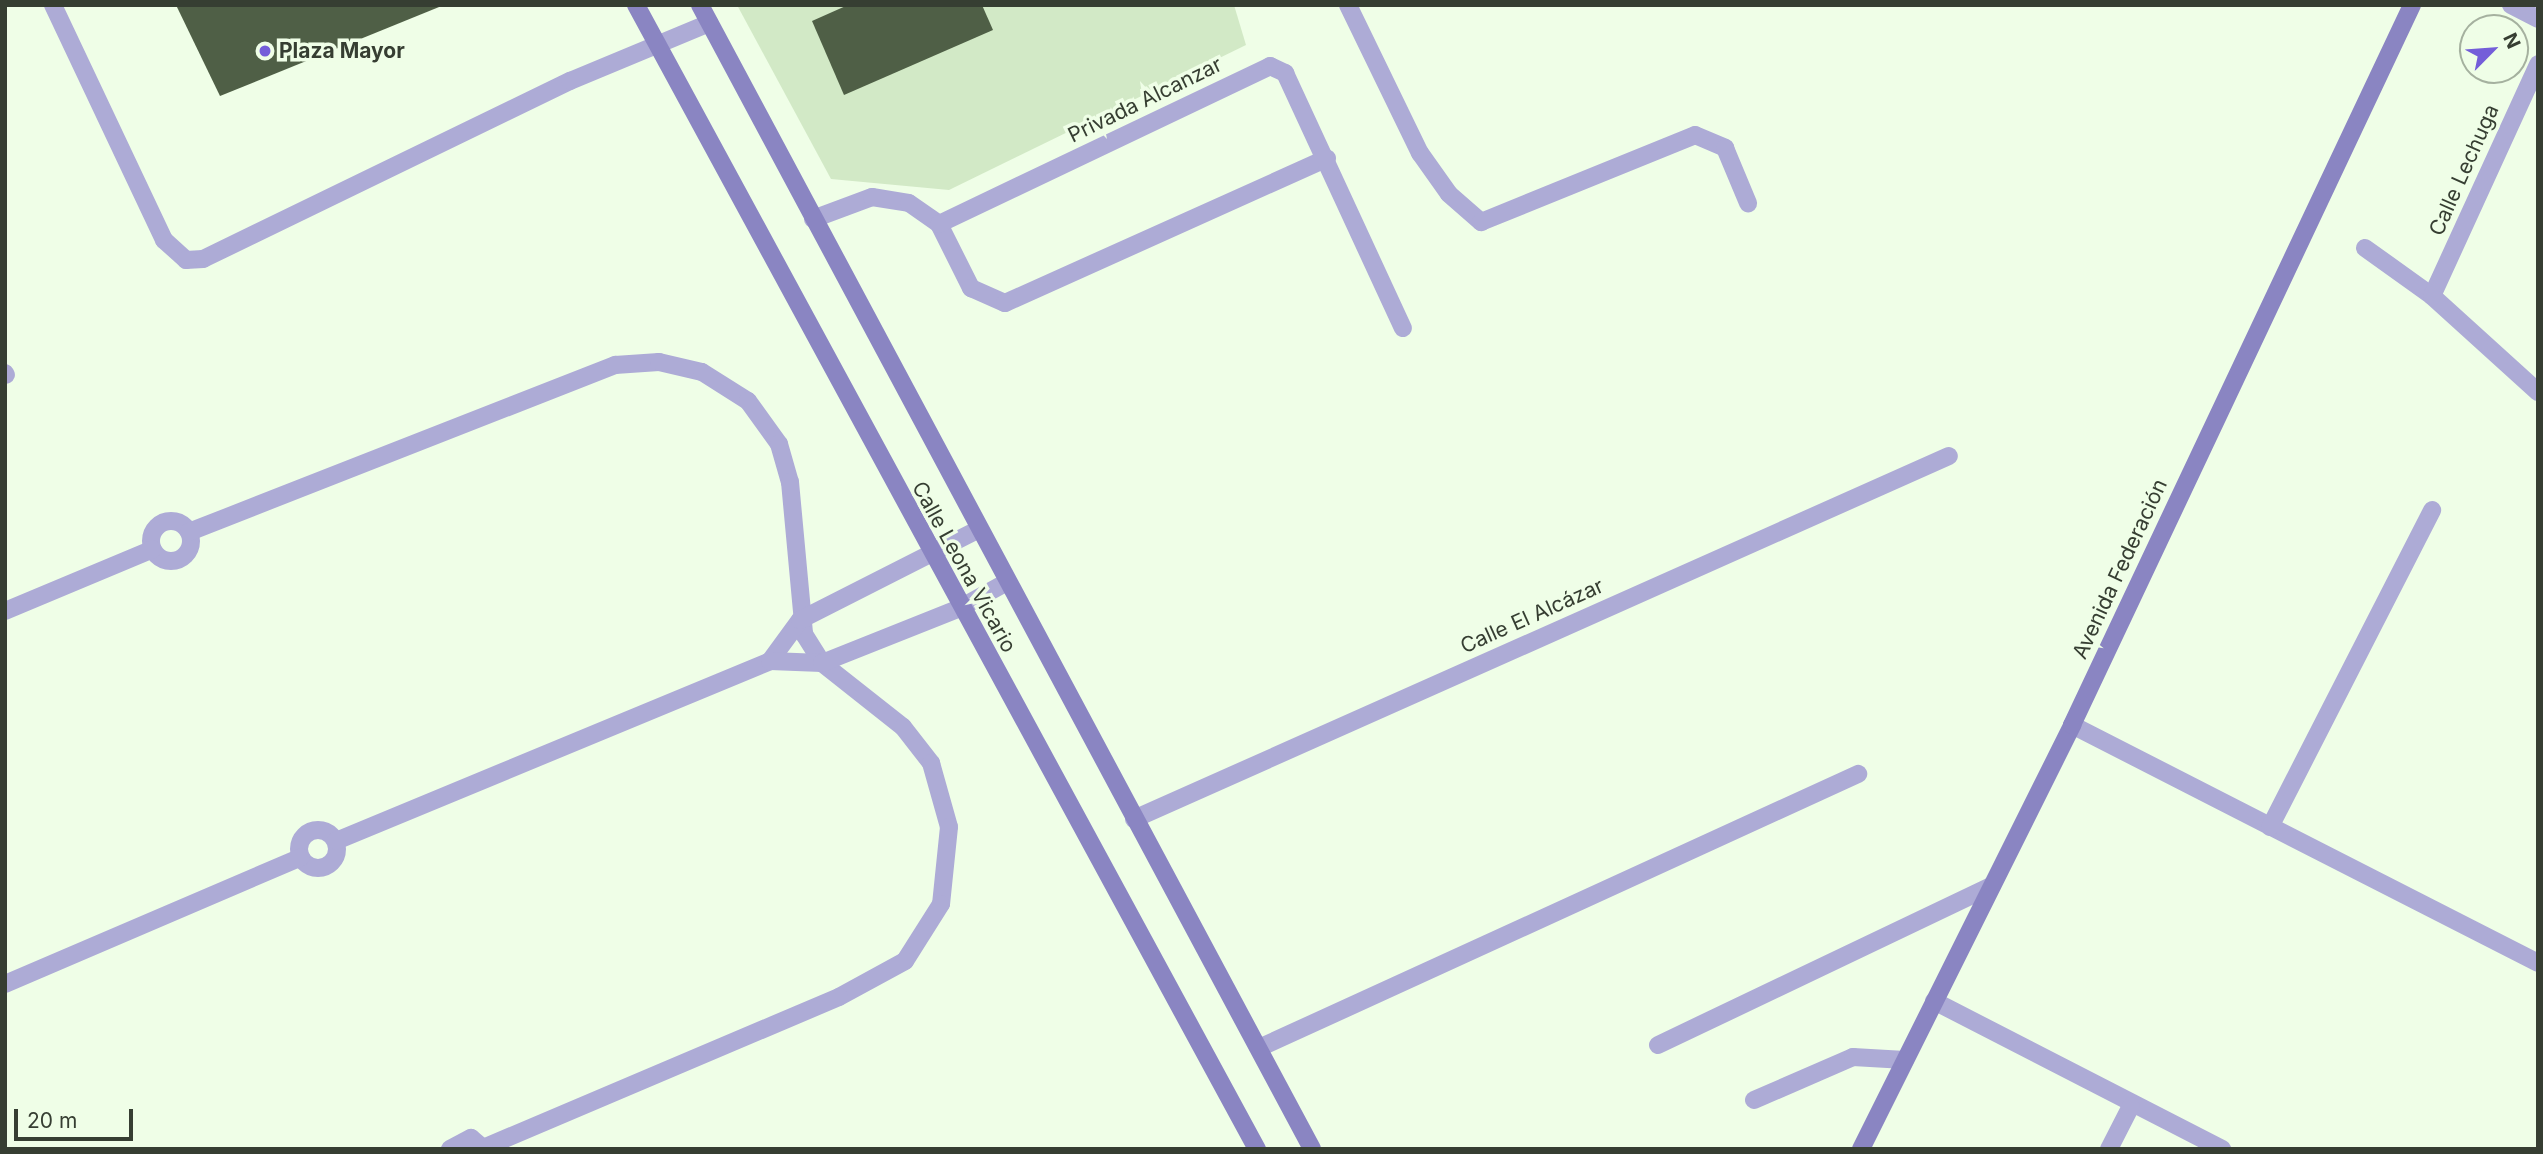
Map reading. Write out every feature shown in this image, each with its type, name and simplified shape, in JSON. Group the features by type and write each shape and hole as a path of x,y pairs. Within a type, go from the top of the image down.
{"main road":[{"name":"Calle Leona Vicario","path":"636,5 960,608 1257,1149"},
{"name":"Calle Leona Vicario","path":"700,5 1312,1149"},
{"name":"Avenida Federación","path":"1861,1149 2072,725 2412,5"}],"street":[{"path":"53,5 164,240 186,260 203,259 570,81 657,48 709,23"},
{"path":"1348,5 1420,153 1449,194 1481,222 1695,135 1725,148 1748,203"},
{"path":"2511,5 2538,19"},
{"name":"Calle Lechuga","path":"2432,296 2538,64"},
{"name":"Privada Alcanzar","path":"939,224 1270,66 1286,73 1403,328"},
{"path":"813,219 872,197 892,197 939,224 971,288 1005,303 1327,158"},
{"path":"2365,248 2432,296 2538,392"},
{"path":"189,532 183,557 166,560 153,549 153,531 167,521 189,532 615,365 659,362 702,372 748,401 779,444 790,482 800,620 822,663 903,727 931,764 944,795 949,827 942,891 927,935 905,961 839,996 484,1149 471,1138 450,1149"},
{"name":"Calle El Alcázar","path":"1134,819 1950,456"},
{"path":"2270,827 2432,510"},
{"path":"770,661 800,620 929,550 979,529"},
{"path":"5,611 153,549"},
{"path":"336,841 770,661 822,663 960,608 1007,582"},
{"path":"2072,725 2538,963"},
{"path":"1259,1048 1858,774"},
{"path":"310,830 325,830 336,841 336,856 326,867 311,867 300,857 300,842 310,830"},
{"path":"5,984 300,857"},
{"path":"1658,1045 1992,886"},
{"path":"1934,1001 2130,1106 2222,1149"},
{"path":"1754,1100 1853,1057 1905,1060"},
{"path":"2109,1149 2130,1106"}],"green space":[{"path":"737,5 1234,5 1246,45 949,190 831,179"}],"building":[{"name":"Plaza Mayor","path":"176,5 444,5 220,96"},
{"path":"848,5 982,5 993,30 844,95 812,21"}],"place":[{"name":"Plaza Mayor","path":"265,51"}]}
